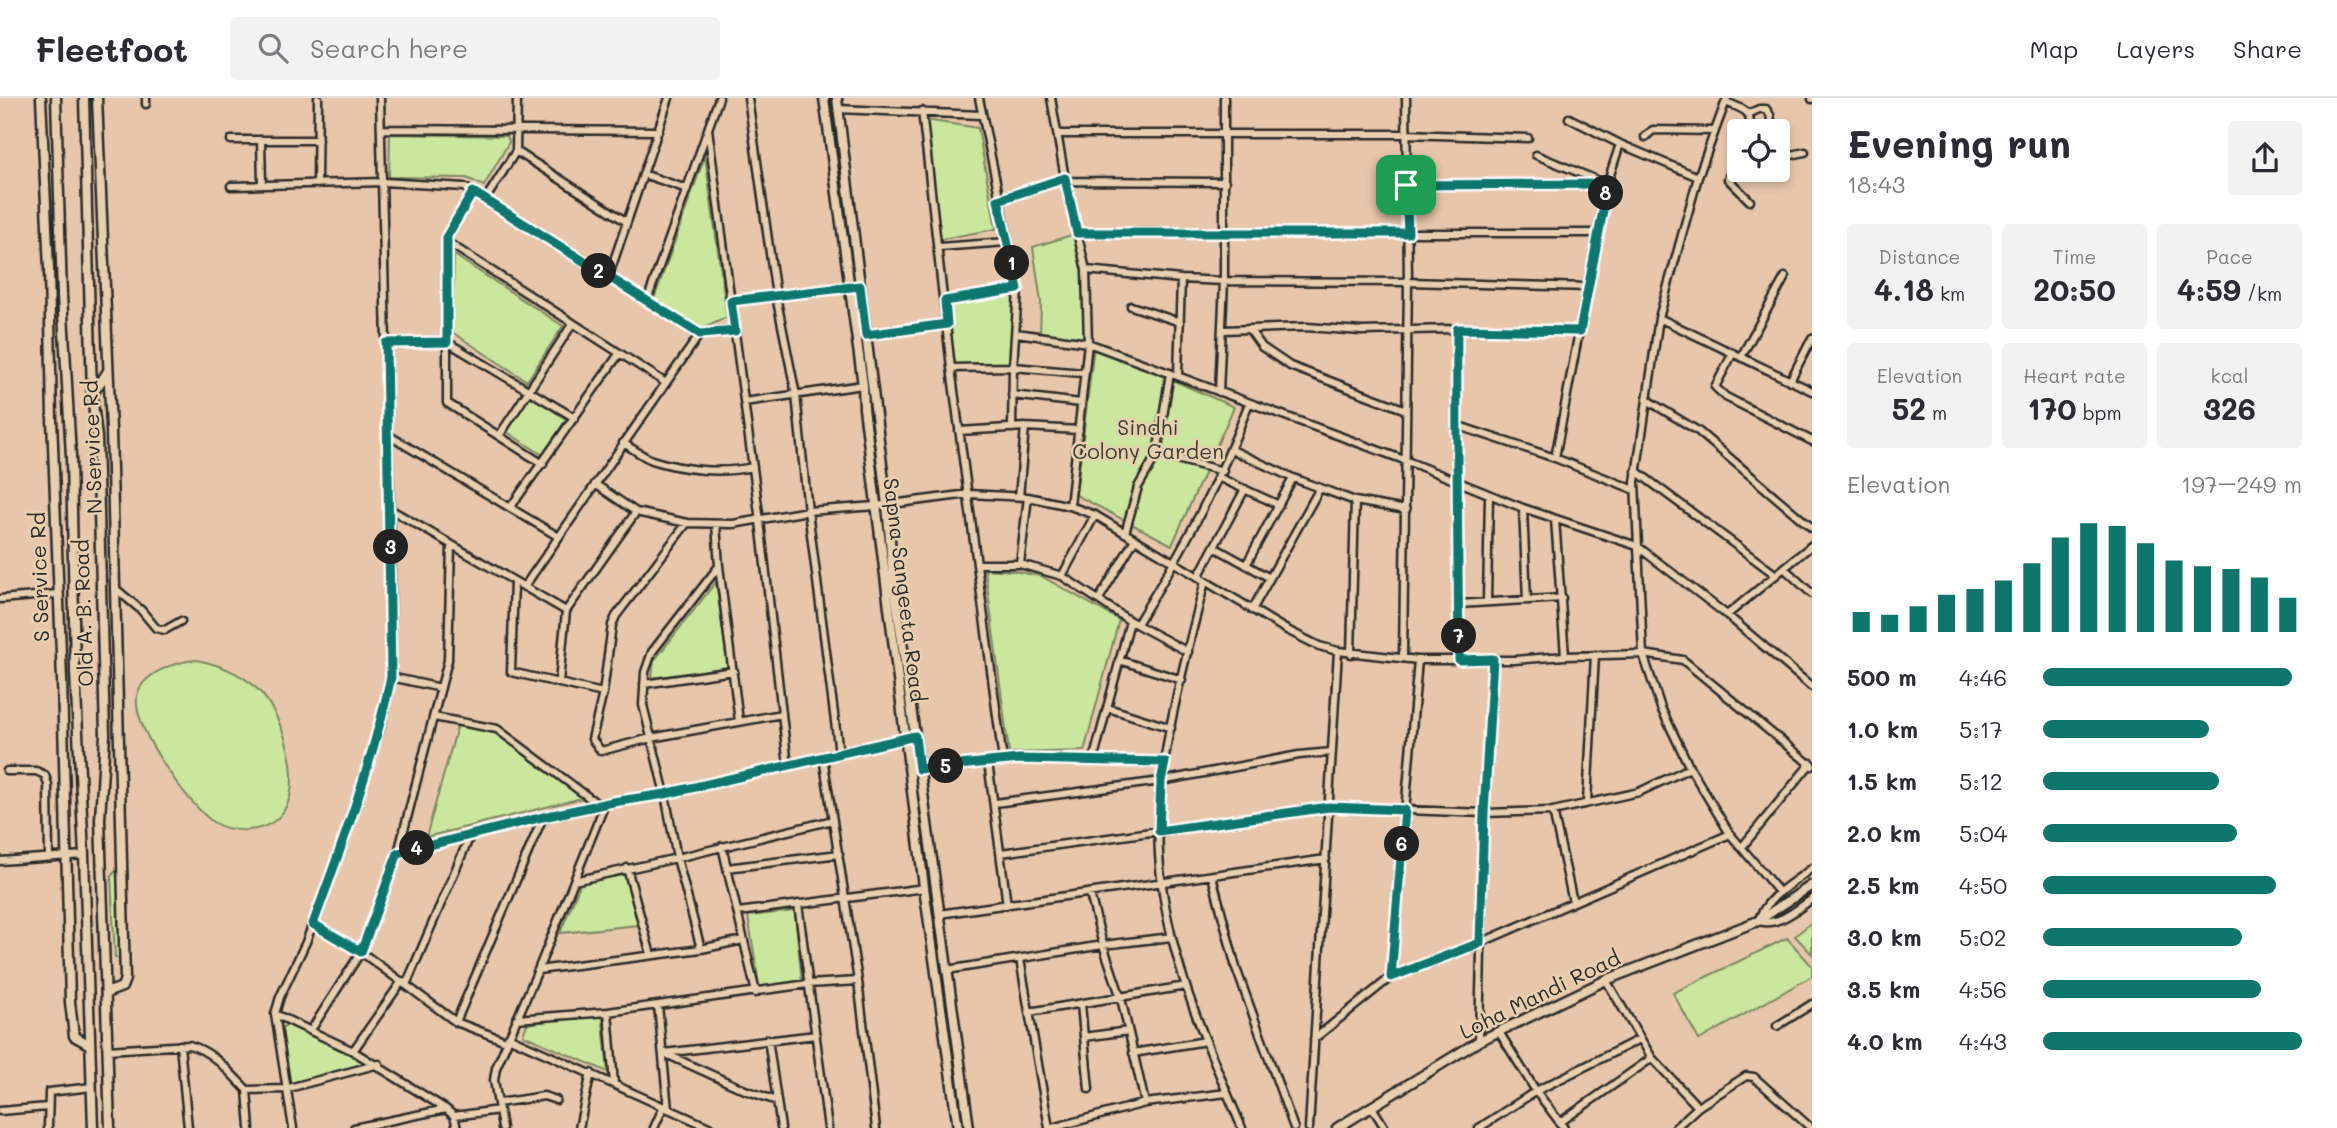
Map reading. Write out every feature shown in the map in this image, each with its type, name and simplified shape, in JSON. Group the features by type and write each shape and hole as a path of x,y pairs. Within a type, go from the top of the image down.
{"main road":[{"name":"S Service Rd","path":"41,98 50,270 51,385 70,1002 74,1036 90,1045"},
{"name":"Old A. B. Road","path":"56,98 62,295 71,456 93,1128"},
{"name":"Old A. B. Road","path":"84,98 105,735 100,819 110,1128"},
{"name":"N Service Rd","path":"97,98 116,589 125,979 122,987 106,993"},
{"name":"Sapna Sangeeta Road","path":"824,98 855,286 866,335 887,505 925,888 958,1128"},
{"name":"Sapna Sangeeta Road","path":"837,98 864,408 876,506 910,736 919,769 969,1128"},
{"path":"92,395 108,371"},
{"path":"51,385 68,385"},
{"name":"Loha Mandi Road","path":"1336,1128 1479,1041 1606,979 1758,921 1812,885"}],"street":[{"path":"317,184 318,98"},
{"path":"293,1128 275,1014 336,862 381,725 391,677 384,182 380,98"},
{"path":"485,200 516,151 517,98"},
{"path":"608,278 669,98"},
{"path":"647,301 719,98"},
{"path":"748,98 776,296 796,395 839,753"},
{"path":"979,98 1018,289 1012,428"},
{"path":"1051,98 1065,179 1086,270 1088,343 1070,506"},
{"path":"1219,392 1224,281 1224,98"},
{"path":"1403,657 1408,282 1406,98"},
{"path":"1751,119 1748,114 1726,100 1698,177 1659,318 1636,471 1637,546 1643,654 1661,708 1690,768 1730,834 1779,892"},
{"path":"838,109 981,115"},
{"path":"1748,114 1766,109 1771,119"},
{"path":"922,111 951,368 1003,761"},
{"path":"1569,118 1620,144 1698,177"},
{"path":"382,129 658,131"},
{"path":"708,129 760,521 788,766"},
{"path":"1645,137 1653,131 1715,131"},
{"path":"1057,134 1405,134 1528,138"},
{"path":"231,140 318,140"},
{"path":"261,140 262,185"},
{"path":"1555,458 1608,184 1620,144"},
{"path":"516,151 627,222"},
{"path":"1790,156 1805,152"},
{"path":"1536,155 1608,184"},
{"path":"643,174 687,189"},
{"path":"998,200 1065,179 1225,182"},
{"path":"231,186 384,182 464,187 700,334 735,331"},
{"path":"1731,182 1750,201"},
{"path":"1406,185 1608,184"},
{"path":"473,192 447,236 447,403 543,464"},
{"path":"1077,233 1599,233"},
{"path":"447,242 666,383"},
{"path":"939,247 1007,242"},
{"path":"1086,270 1224,281 1589,287"},
{"path":"1741,357 1785,277"},
{"path":"1125,533 1138,487 1157,454 1174,374 1180,322 1181,279"},
{"path":"731,301 855,286"},
{"path":"945,301 1018,289"},
{"path":"1131,306 1180,322"},
{"path":"1659,318 1812,391"},
{"path":"499,436 573,323"},
{"path":"866,335 947,324"},
{"path":"1223,330 1307,327 1361,331 1580,331"},
{"path":"1249,329 1262,347 1290,366 1406,410"},
{"path":"1457,329 1459,660"},
{"path":"1016,333 1088,343 1407,461 1523,508 1637,546 1727,615 1812,687"},
{"path":"524,587 700,334"},
{"path":"1790,381 1812,338"},
{"path":"386,343 447,342 575,418"},
{"path":"1733,353 1715,387 1726,397 1812,440"},
{"path":"510,508 620,354"},
{"path":"951,368 1013,367 1083,373"},
{"path":"744,402 863,385"},
{"path":"1012,395 1081,403"},
{"path":"1647,400 1698,430 1812,528"},
{"path":"1093,761 1119,660 1134,623 1174,564 1221,475 1249,403"},
{"path":"1456,425 1555,458 1635,490"},
{"path":"960,431 1025,427 1079,430"},
{"path":"1019,497 1025,427"},
{"path":"388,435 559,537"},
{"path":"623,443 651,460 704,470 733,471 752,467"},
{"path":"1232,450 1293,478 1355,501 1406,510"},
{"path":"1157,454 1221,475 1279,505"},
{"path":"1636,471 1776,575"},
{"path":"1246,565 1293,478"},
{"path":"596,484 636,512 687,523 716,524 760,521 808,511 887,505 969,494 1028,498 1070,506 1095,516 1252,610 1319,646 1338,651 1418,660 1514,660 1643,654 1683,660 1811,764 1742,847"},
{"path":"1252,610 1320,488"},
{"path":"1198,577 1245,489"},
{"path":"1487,602 1489,495"},
{"path":"1020,564 1028,498"},
{"path":"1351,654 1355,501"},
{"path":"1523,508 1527,600"},
{"path":"390,509 566,611"},
{"path":"559,682 566,611 636,512"},
{"path":"1062,576 1095,516"},
{"path":"1555,519 1566,656"},
{"path":"687,523 616,616 612,625 603,693 592,739 601,751 651,738 782,714"},
{"path":"716,524 739,721"},
{"path":"1099,600 1135,539"},
{"path":"311,1030 361,952 398,853 448,660 452,545"},
{"path":"1727,615 1812,545"},
{"path":"1214,547 1270,578"},
{"path":"977,564 1020,564 1062,576 1134,623 1188,652"},
{"path":"701,949 677,858 665,794 643,705 645,672 652,652 719,566"},
{"path":"1784,568 1812,594"},
{"path":"514,581 511,672 603,693"},
{"path":"1205,581 1161,781 1159,831 1162,884 1164,904 1186,986 1242,1128"},
{"path":"116,589 142,610 156,628 165,630 181,621"},
{"path":"0,599 58,594"},
{"path":"1458,604 1562,598"},
{"path":"1308,1128 1338,651"},
{"path":"1587,803 1595,655"},
{"path":"1479,1041 1484,813 1493,659"},
{"path":"1119,660 1182,680"},
{"path":"1391,977 1418,660"},
{"path":"644,684 734,671"},
{"path":"391,677 441,688"},
{"path":"1108,708 1171,729"},
{"path":"434,717 497,729 602,804"},
{"path":"398,853 543,817 665,794 910,736"},
{"path":"995,803 1161,781 1299,755 1332,752"},
{"path":"823,757 858,981 876,1128"},
{"path":"919,769 1003,761 1165,762"},
{"path":"988,762 1007,905"},
{"path":"1001,853 1329,807 1484,813 1553,811 1639,792 1690,768"},
{"path":"7,771 37,771 45,775 48,785 49,858"},
{"path":"502,1128 494,1080 496,1068 574,881 602,804"},
{"path":"1553,811 1573,902"},
{"path":"456,1022 543,817"},
{"path":"574,881 834,820"},
{"path":"1314,1039 1391,977 1480,943 1730,834"},
{"path":"353,1051 404,983 470,836"},
{"path":"722,846 756,993"},
{"path":"727,868 839,854"},
{"path":"0,861 84,855"},
{"path":"939,914 1326,859"},
{"path":"627,868 651,955"},
{"path":"1812,868 1763,906 1758,921 1777,922 1812,899"},
{"path":"1212,876 1236,968 1294,1128"},
{"path":"738,912 925,888"},
{"path":"1090,894 1103,945 1121,998 1145,1103"},
{"path":"798,904 828,1128"},
{"path":"313,924 361,952 456,1022 507,1039 591,1073 711,1128"},
{"path":"947,970 1172,937"},
{"path":"538,970 701,949 743,940"},
{"path":"1020,960 1050,1128 1145,1103 1227,1093"},
{"path":"1606,979 1652,1058 1698,1107"},
{"path":"516,1019 608,1012 807,984 858,981"},
{"path":"1030,1012 1186,986"},
{"path":"1081,1004 1089,1089"},
{"path":"1777,1026 1812,1004"},
{"path":"654,1128 665,1108 664,1053 658,1005"},
{"path":"608,1012 614,1084"},
{"path":"275,1014 379,1065 446,1109 454,1116 457,1128"},
{"path":"1084,1037 1128,1031"},
{"path":"1499,1031 1561,1126 1652,1058"},
{"path":"664,1053 816,1035"},
{"path":"768,1039 780,1128"},
{"path":"1481,1127 1536,1091 1640,1039"},
{"path":"1133,1052 1206,1041"},
{"path":"107,1051 180,1045 208,1052 247,1090 250,1128"},
{"path":"180,1045 188,1128"},
{"path":"664,1053 745,1090 777,1101"},
{"path":"247,1090 285,1089 379,1065"},
{"path":"579,1128 591,1073"},
{"path":"1675,1128 1698,1107 1746,1076 1754,1077 1811,1128"},
{"path":"48,1128 48,1094 53,1090 92,1087"},
{"path":"454,1116 544,1097 556,1100"},
{"path":"0,1111 48,1107"},
{"path":"1372,1107 1385,1128"},
{"path":"354,1128 446,1109"}],"green space":[{"path":"925,120 978,128 996,229 936,240"},
{"path":"390,134 507,136 509,142 484,186 467,178 389,177"},
{"path":"705,156 727,317 701,330 653,302"},
{"path":"1078,233 1086,270 1088,343 1040,335 1041,302 1033,247"},
{"path":"454,255 563,326 527,381 452,332"},
{"path":"1018,289 1013,367 951,368 945,301"},
{"name":"Sindhi Colony Garden","path":"1094,346 1234,407 1172,545 1076,495"},
{"path":"530,396 566,419 543,455 507,432"},
{"path":"985,569 1041,576 1119,620 1084,751 1009,753"},
{"path":"716,582 728,667 652,678 654,661"},
{"path":"197,660 224,668 256,687 273,710 282,729 292,772 291,793 284,811 270,824 239,830 213,822 177,783 144,728 138,711 137,697 145,681 170,666"},
{"path":"458,724 495,730 582,798 426,837"},
{"path":"123,864 125,961 115,957 111,876"},
{"path":"625,874 638,925 560,933 580,884"},
{"path":"795,911 802,983 760,990 748,916"},
{"path":"1812,922 1812,954 1795,936"},
{"path":"1787,938 1812,966 1812,976 1699,1040 1673,993"},
{"path":"602,1013 608,1072 523,1035 527,1024"},
{"path":"290,1021 379,1064 285,1089 278,1032"}],"route":[{"path":"1065,178 1077,233 1408,233 1406,185 1608,184 1580,331 1457,329 1459,660 1493,659 1480,943 1391,977 1405,810 1329,807 1159,831 1161,781 1165,762 1019,759 919,769 915,736 665,794 543,817 398,853 361,952 313,924 381,725 391,677 386,343 447,342 447,236 473,192 700,334 735,331 731,301 860,286 866,335 947,324 945,301 1018,289 998,200 1065,178"}]}
